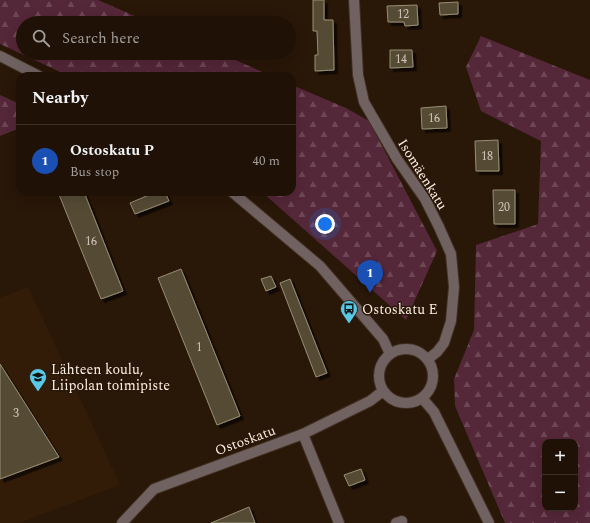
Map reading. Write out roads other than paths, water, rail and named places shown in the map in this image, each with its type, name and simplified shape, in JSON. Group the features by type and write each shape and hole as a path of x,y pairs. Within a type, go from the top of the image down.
{"street":[{"name":"Isomäenkatu","path":"354,0 358,75 364,102 397,159 425,199 451,254 454,287 451,321 444,343 437,352 428,359"},
{"path":"0,56 31,72"},
{"path":"237,196 320,266 383,339 390,354"},
{"path":"403,349 418,352 428,359 433,371 433,378 431,387 422,398 411,403 402,403 390,398 383,391 379,382 379,372 384,361 390,354 403,349"},
{"name":"Ostoskatu","path":"122,523 154,489 303,434 370,402 383,391"},
{"path":"422,398 434,412 489,523"},
{"path":"303,434 339,523"}],"place":[{"name":"Ostoskatu P","path":"370,293"},
{"name":"Ostoskatu E","path":"349,324"},
{"name":"Lähteen koulu, Liipolan toimipiste","path":"38,392"}]}
